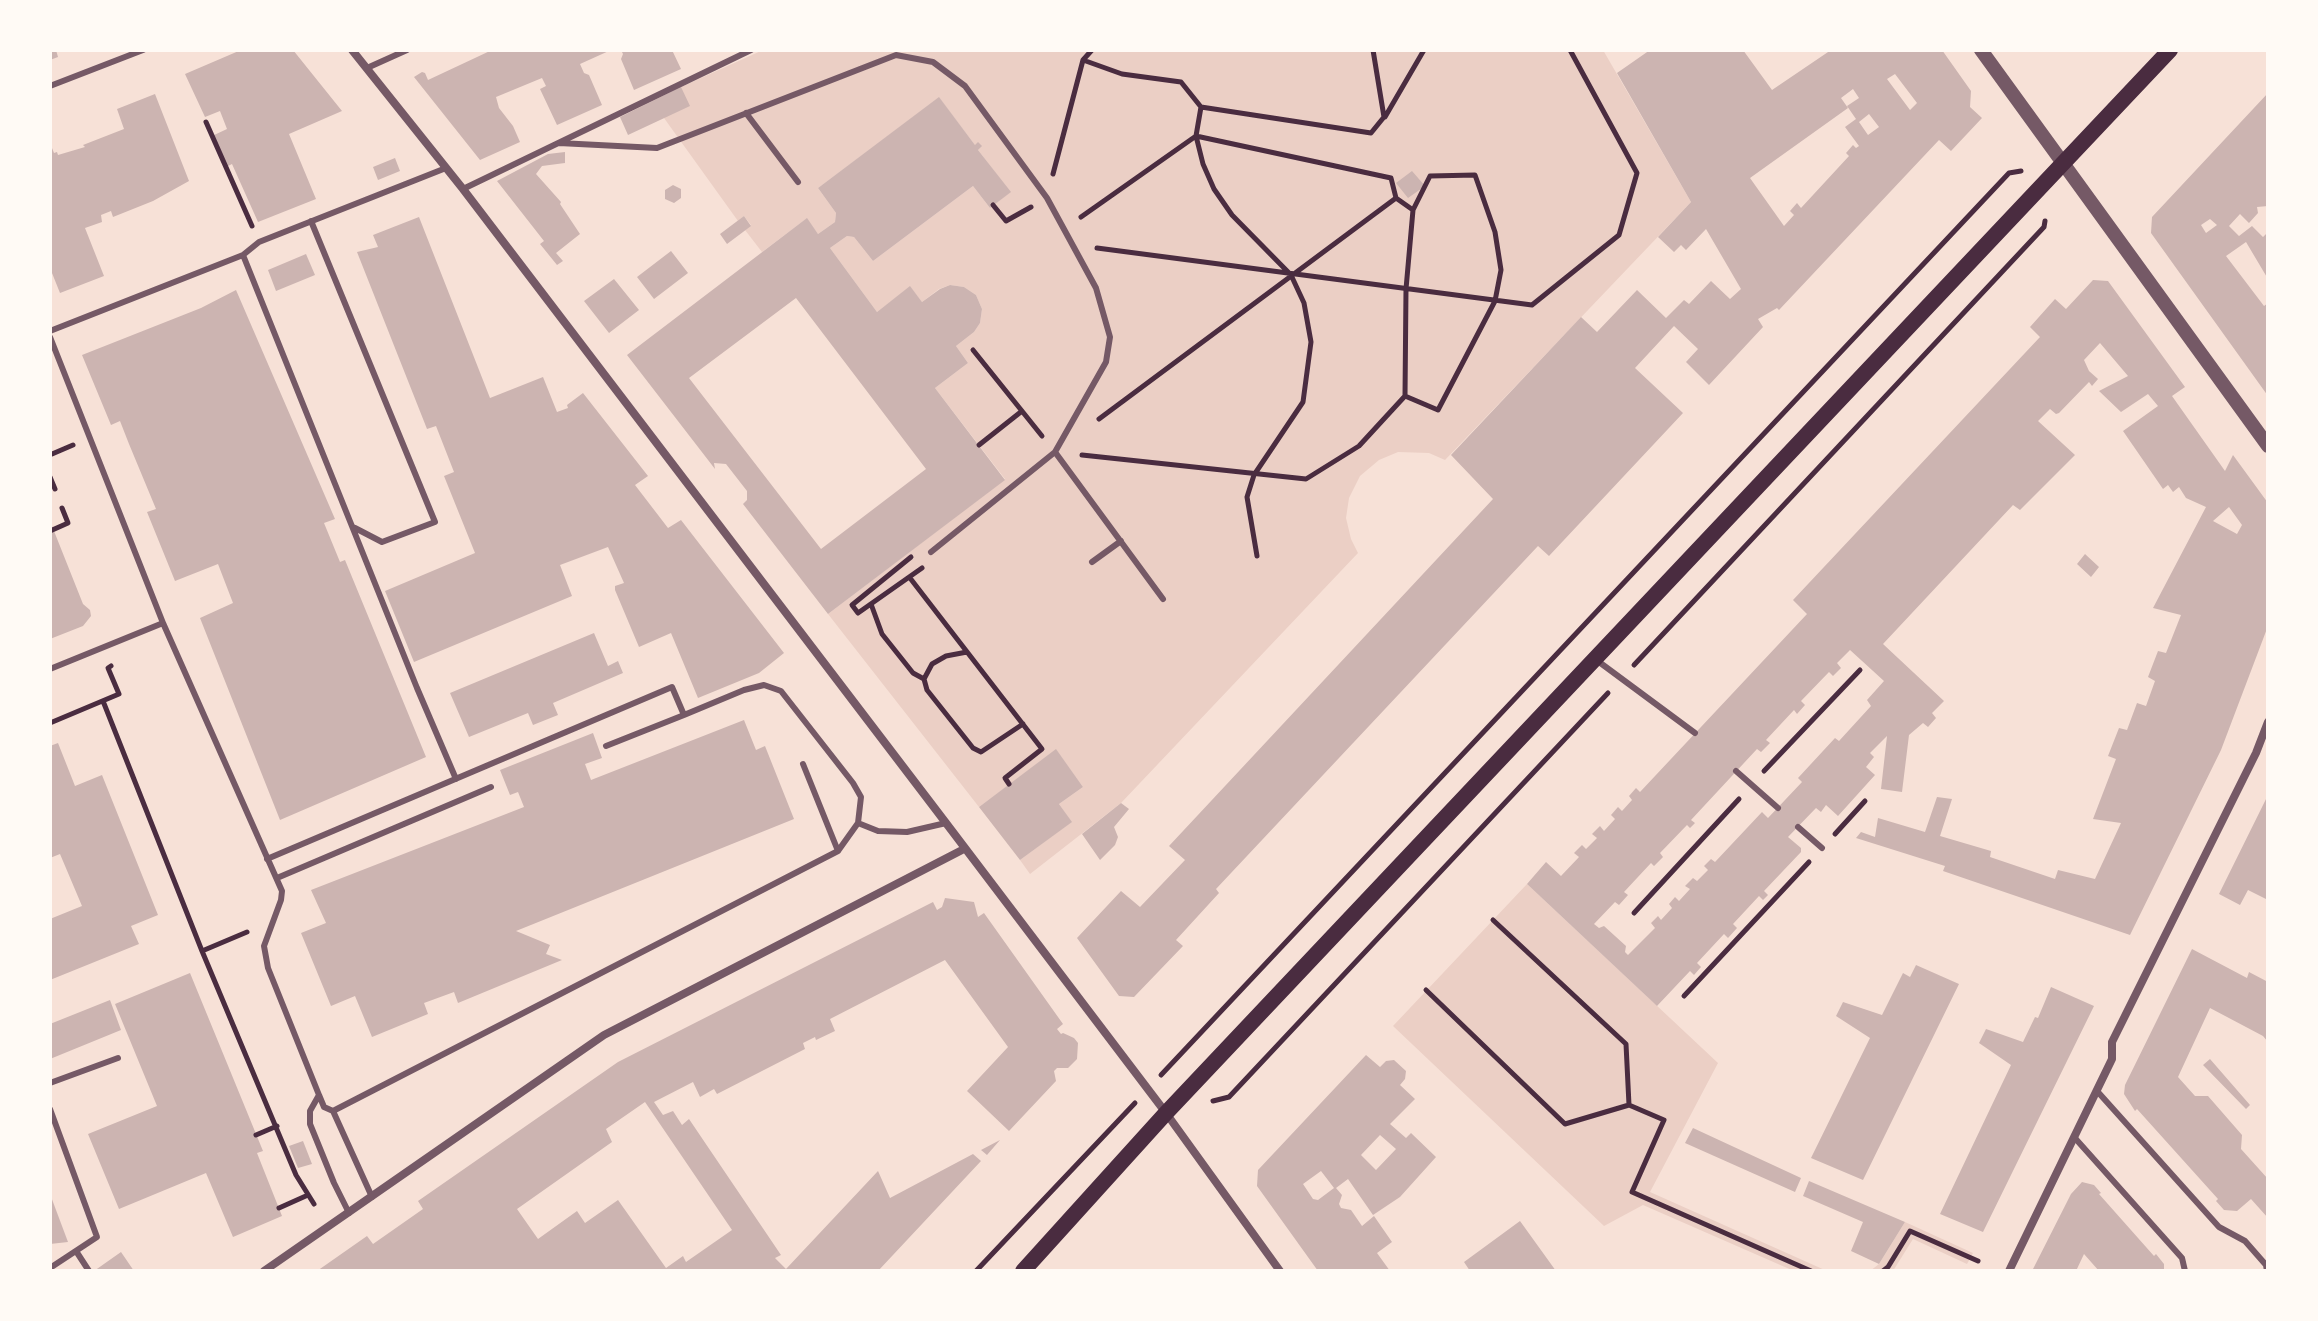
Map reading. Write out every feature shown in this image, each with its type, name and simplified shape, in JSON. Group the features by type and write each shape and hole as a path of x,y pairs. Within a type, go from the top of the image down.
{"main road":[{"path":"1023,1271 1166,1113 2170,50"}],"street":[{"path":"352,50 463,189 946,823 1166,1113 1280,1271"},
{"path":"1981,50 2268,446"},
{"path":"2009,1271 2112,1059 2112,1042 2256,753 2268,722"},
{"path":"264,1271 604,1035 964,849"}],"lane":[{"path":"50,86 143,50"},
{"path":"367,68 407,50"},
{"path":"463,189 751,50"},
{"path":"559,143 657,148 896,55 933,62 965,86 1047,198 1096,288 1110,337 1106,362 1055,452 931,552"},
{"path":"746,113 798,182"},
{"path":"372,1197 333,1111 324,1107 268,968 264,946 282,891 163,623 50,334 243,255 259,242 446,168"},
{"path":"311,221 435,522 382,542 355,528"},
{"path":"243,255 456,779"},
{"path":"1055,452 1163,599"},
{"path":"1092,562 1121,541"},
{"path":"50,669 163,623"},
{"path":"1595,659 1695,733"},
{"path":"333,1111 838,851 858,823 861,797 853,783 781,691 764,685 606,746"},
{"path":"267,859 672,687 684,715"},
{"path":"803,764 838,851"},
{"path":"1736,771 1778,808"},
{"path":"277,878 491,787"},
{"path":"858,823 878,831 907,832 946,823"},
{"path":"1798,827 1822,848"},
{"path":"50,1083 118,1058"},
{"path":"2097,1091 2219,1227 2245,1241 2266,1265 2267,1271"},
{"path":"319,1095 310,1111 310,1124 349,1213"},
{"path":"50,1109 97,1237 50,1268"},
{"path":"2074,1137 2182,1258 2185,1271"},
{"path":"76,1251 89,1271"}],"path":[{"path":"993,205 1006,221 1047,198 1083,60 1092,50"},
{"path":"1373,50 1384,117"},
{"path":"1083,60 1122,74 1181,82 1201,107 1371,133 1424,50"},
{"path":"1073,245 1532,305 1619,235 1637,173 1570,50"},
{"path":"1201,107 1196,136 1214,189 1232,215 1291,275 1304,303 1311,342 1303,402 1254,475 1247,497 1257,556"},
{"path":"206,122 259,242"},
{"path":"1064,229 1196,136 1391,178 1396,198 1413,210"},
{"path":"1165,1070 2009,173 2062,163"},
{"path":"973,350 1055,452 1306,479 1359,446 1405,396 1406,289 1413,210 1430,176 1475,175 1495,232 1499,257 1501,270 1495,301 1438,410 1405,396"},
{"path":"1092,424 1396,198"},
{"path":"979,445 1022,411"},
{"path":"50,477 55,489"},
{"path":"50,531 68,523 62,508"},
{"path":"909,553 912,557 852,605 858,613 910,578 935,557 931,552"},
{"path":"910,578 1042,749 1005,778 1009,784"},
{"path":"871,604 882,634 913,673 924,679"},
{"path":"967,652 946,656 932,664 924,679 927,690 973,748 981,752 1023,724"},
{"path":"50,723 119,694 108,668 123,661"},
{"path":"1634,913 1860,670"},
{"path":"103,701 202,951 296,1175 314,1204"},
{"path":"1684,996 1865,801"},
{"path":"1493,920 1626,1044 1629,1105"},
{"path":"202,951 255,928"},
{"path":"1426,990 1565,1124 1629,1105 1664,1120 1632,1192 1811,1271"},
{"path":"976,1271 1131,1106"},
{"path":"256,1135 277,1126"},
{"path":"279,1208 308,1195"},
{"path":"1883,1271 1910,1231 1978,1261"}],"shaded area":[{"path":"763,50 1603,50 1691,202 1445,460 1429,453 1398,452 1379,460 1360,476 1349,498 1346,518 1358,553 1121,803 1030,874 1020,860 1071,822 1059,804 1083,787 1056,750 979,807 828,614 1005,479 935,388 968,363 956,346 980,323 982,309 976,295 964,287 950,285 922,302 910,287 877,312 830,248 847,236 854,237 873,261 973,186 990,208 1010,192 978,150 981,146 975,145 939,98 818,188 836,213 835,222 818,234 806,219 762,252 745,230 751,225 744,216 738,221 664,118 681,87"},
{"path":"1527,884 1718,1063 1650,1192 1827,1271 1794,1271 1643,1205 1604,1226 1393,1026"},
{"path":"1905,1222 1973,1253 1967,1264 1913,1239 1893,1271 1870,1271 1879,1264"}],"building":[{"path":"50,50 56,50 58,57 50,60"},
{"path":"241,50 293,50 342,111 289,134 316,199 258,222 232,164 226,167 212,136 227,129 220,111 205,117 185,74"},
{"path":"492,50 611,50 580,64 584,73 589,75 602,105 557,125 540,89 546,86 542,78 496,97 499,108 513,126 520,142 480,160 414,77 422,72 428,80"},
{"path":"621,50 672,50 681,69 634,90 621,59"},
{"path":"1650,50 1743,50 1772,90 1831,50 1942,50 1971,91 1970,107 1982,118 1951,151 1939,140 1779,310 1777,308 1758,319 1763,327 1709,385 1686,362 1698,349 1674,326 1635,368 1683,413 1549,556 1538,546 1216,889 1219,893 1176,940 1183,946 1134,997 1119,996 1077,938 1121,891 1140,907 1185,860 1169,846 1493,499 1451,455 1581,317 1597,332 1637,290 1666,318 1684,300 1689,304 1711,281 1730,299 1741,289 1706,229 1686,250 1681,245 1674,252 1658,237 1691,202 1617,73","holes":["1895,74 1917,103 1910,110 1887,79","1853,89 1859,98 1847,106 1856,119 1845,127 1859,146 1856,148 1853,145 1846,153 1849,156 1801,208 1797,203 1790,211 1794,215 1784,226 1750,178 1848,108 1841,98","1869,114 1879,127 1868,135 1859,122"]},
{"path":"681,87 690,106 628,135 620,117"},
{"path":"2268,93 2268,206 2257,207 2258,213 2249,223 2240,214 2229,226 2239,236 2252,226 2263,237 2268,232 2268,279 2246,242 2226,256 2264,306 2268,303 2268,396 2151,233 2152,217","holes":["2210,219 2217,225 2206,233 2201,225"]},
{"path":"155,94 189,181 153,201 113,217 111,211 101,215 102,222 85,228 104,276 60,293 50,268 50,143 58,155 85,147 83,145 124,129 117,109"},
{"path":"939,97 975,145 978,142 982,146 978,150 1011,192 990,208 973,186 873,261 854,237 847,236 830,248 877,312 910,286 922,302 950,285 964,287 976,295 982,309 980,323 956,346 968,363 935,388 1005,480 828,614 743,504 747,500 747,491 726,464 714,463 715,469 627,355 807,218 818,234 835,222 836,213 818,188","holes":["796,298 926,469 821,549 689,378"]},
{"path":"565,152 565,163 542,166 536,174 561,202 580,234 556,253 563,261 557,265 540,244 544,241 497,181 548,154"},
{"path":"395,158 400,171 378,180 373,167"},
{"path":"1412,171 1425,186 1408,198 1396,183"},
{"path":"673,185 681,189 681,198 674,203 665,199 665,190"},
{"path":"744,216 751,226 727,244 720,234"},
{"path":"419,217 490,398 543,377 557,412 568,408 567,405 583,393 648,476 635,485 668,528 681,520 784,653 759,673 698,698 671,633 639,647 615,590 615,586 624,583 608,547 560,565 572,596 414,662 385,591 475,553 444,476 454,472 436,426 427,429 357,252 378,247 373,235"},
{"path":"671,251 688,273 654,299 637,277"},
{"path":"306,254 315,275 276,291 268,270"},
{"path":"614,279 639,310 609,333 584,301"},
{"path":"2093,280 2108,281 2185,387 2172,396 2225,471 2233,455 2268,503 2268,626 2221,750 2130,935 1943,871 1945,866 1856,838 1861,832 1875,837 1878,818 1925,832 1937,797 1952,799 1940,836 1991,851 1990,857 2055,879 2058,870 2095,879 2121,823 2093,819 2116,759 2108,756 2119,728 2127,730 2137,703 2146,706 2155,681 2148,677 2158,651 2166,653 2181,615 2153,608 2206,507 2186,498 2179,487 2173,492 2168,485 2163,489 2123,431 2158,406 2148,394 2121,412 2099,391 2128,376 2100,343 2084,360 2089,371 2098,379 2092,386 2089,382 2059,413 2050,409 2038,421 2075,455 2020,510 2013,505 1883,644 1944,701 1932,713 1936,718 1928,727 1923,723 1909,735 1902,792 1881,789 1887,736 1870,753 1874,757 1866,767 1875,775 1838,816 1826,805 1821,812 1816,808 1788,837 1801,848 1801,852 1764,891 1768,895 1763,900 1759,896 1733,924 1737,928 1728,938 1724,934 1697,963 1701,967 1694,975 1690,971 1657,1006 1527,884 1546,862 1561,876 1579,857 1574,853 1582,845 1586,849 1597,838 1592,834 1600,826 1604,831 1615,819 1611,815 1618,807 1622,811 1632,800 1629,796 1636,788 1640,792 1807,614 1793,600 2040,337 2030,327 2055,299 2066,309","holes":["2229,507 2242,525 2237,534 2213,521","1850,650 1884,681 1867,700 1871,706 1839,741 1835,738 1798,778 1802,782 1768,818 1762,812 1715,862 1711,859 1704,866 1708,870 1697,881 1693,878 1685,886 1690,889 1679,901 1675,897 1669,904 1672,908 1661,920 1658,916 1651,923 1655,928 1628,955 1626,946 1604,926 1599,928 1594,924 1615,902 1619,905 1628,895 1624,892 1651,863 1654,866 1663,857 1660,853 1687,825 1690,828 1695,823 1691,820 1757,749 1761,752 1770,743 1766,740 1794,710 1797,714 1805,705 1801,701 1829,672 1833,676 1841,668 1837,663"]},
{"path":"236,290 335,519 324,523 340,562 345,560 426,757 280,820 200,618 233,603 218,564 175,581 147,512 156,509 120,421 111,425 82,355 201,308"},
{"path":"50,521 83,604 90,610 91,616 83,626 50,639"},
{"path":"2085,554 2099,567 2091,577 2077,564"},
{"path":"594,633 608,666 618,661 623,673 553,703 558,715 533,725 528,713 469,737 450,693"},
{"path":"744,720 756,750 765,746 794,819 516,931 550,945 546,954 562,960 458,1003 454,992 424,1003 428,1014 372,1037 355,996 331,1006 301,933 326,923 311,890 524,807 518,792 510,795 500,770 593,733 602,758 585,764 591,780"},
{"path":"58,743 75,786 102,775 158,915 131,926 139,944 50,980 50,919 82,906 60,854 50,858 50,746"},
{"path":"1056,749 1083,787 1059,804 1072,822 1020,860 979,807"},
{"path":"2268,795 2268,900 2248,890 2240,905 2219,894"},
{"path":"1121,803 1129,809 1114,827 1118,837 1115,845 1100,860 1082,834"},
{"path":"945,898 974,902 978,917 984,913 1063,1024 1057,1029 1078,1043 1077,1059 1068,1068 1054,1071 1056,1081 1009,1131 967,1091 1008,1047 945,960 830,1019 835,1031 803,1043 805,1049 717,1094 714,1089 700,1097 693,1082 654,1102 663,1115 673,1111 682,1125 689,1119 781,1255 775,1258 786,1269 878,1171 890,1198 973,1154 981,1161 878,1271 317,1271 367,1236 373,1244 423,1209 418,1201 618,1062 933,902 937,910 942,907","holes":["645,1102 732,1230 686,1262 683,1256 666,1268 618,1200 585,1223 577,1211 538,1239 517,1209 612,1142 606,1129"]},
{"path":"2192,949 2247,978 2249,972 2268,982 2268,1042 2263,1036 2210,1008 2178,1077 2195,1096 2208,1096 2242,1135 2241,1149 2268,1179 2268,1218 2251,1199 2237,1211 2224,1210 2216,1201 2218,1199 2137,1109 2135,1111 2124,1094 2125,1085"},
{"path":"1916,965 1959,984 1863,1180 1811,1158 1870,1038 1836,1016 1843,1002 1882,1015 1903,973 1910,977"},
{"path":"190,973 263,1151 257,1153 282,1216 233,1237 206,1173 119,1209 88,1134 157,1106 115,1004"},
{"path":"2051,987 2094,1006 1983,1232 1940,1214 2011,1065 1979,1043 1986,1029 2023,1042 2035,1017 2038,1018"},
{"path":"110,1000 121,1030 50,1059 50,1024"},
{"path":"1366,1055 1380,1067 1386,1061 1394,1060 1406,1071 1400,1085 1415,1099 1390,1124 1406,1138 1411,1133 1436,1157 1400,1197 1373,1215 1348,1179 1336,1188 1342,1195 1341,1208 1351,1210 1362,1226 1374,1216 1392,1242 1377,1253 1390,1271 1318,1271 1257,1186 1258,1170","holes":["1380,1135 1396,1149 1376,1170 1361,1155","1321,1171 1334,1188 1318,1200 1313,1199 1303,1184"]},
{"path":"2210,1059 2250,1105 2246,1109 2203,1065"},
{"path":"1693,1128 1801,1178 1795,1192 1685,1143"},
{"path":"1000,1140 987,1155 981,1150"},
{"path":"303,1141 312,1164 298,1168 289,1146"},
{"path":"1809,1181 1905,1222 1879,1264 1851,1251 1863,1222 1803,1196"},
{"path":"2082,1182 2094,1185 2154,1256 2156,1254 2164,1264 2164,1271 2099,1271 2084,1254 2076,1271 2032,1271 2071,1194"},
{"path":"50,1194 68,1242 50,1244"},
{"path":"1520,1221 1556,1271 1470,1271 1464,1262"},
{"path":"121,1252 134,1271 94,1271"}]}
